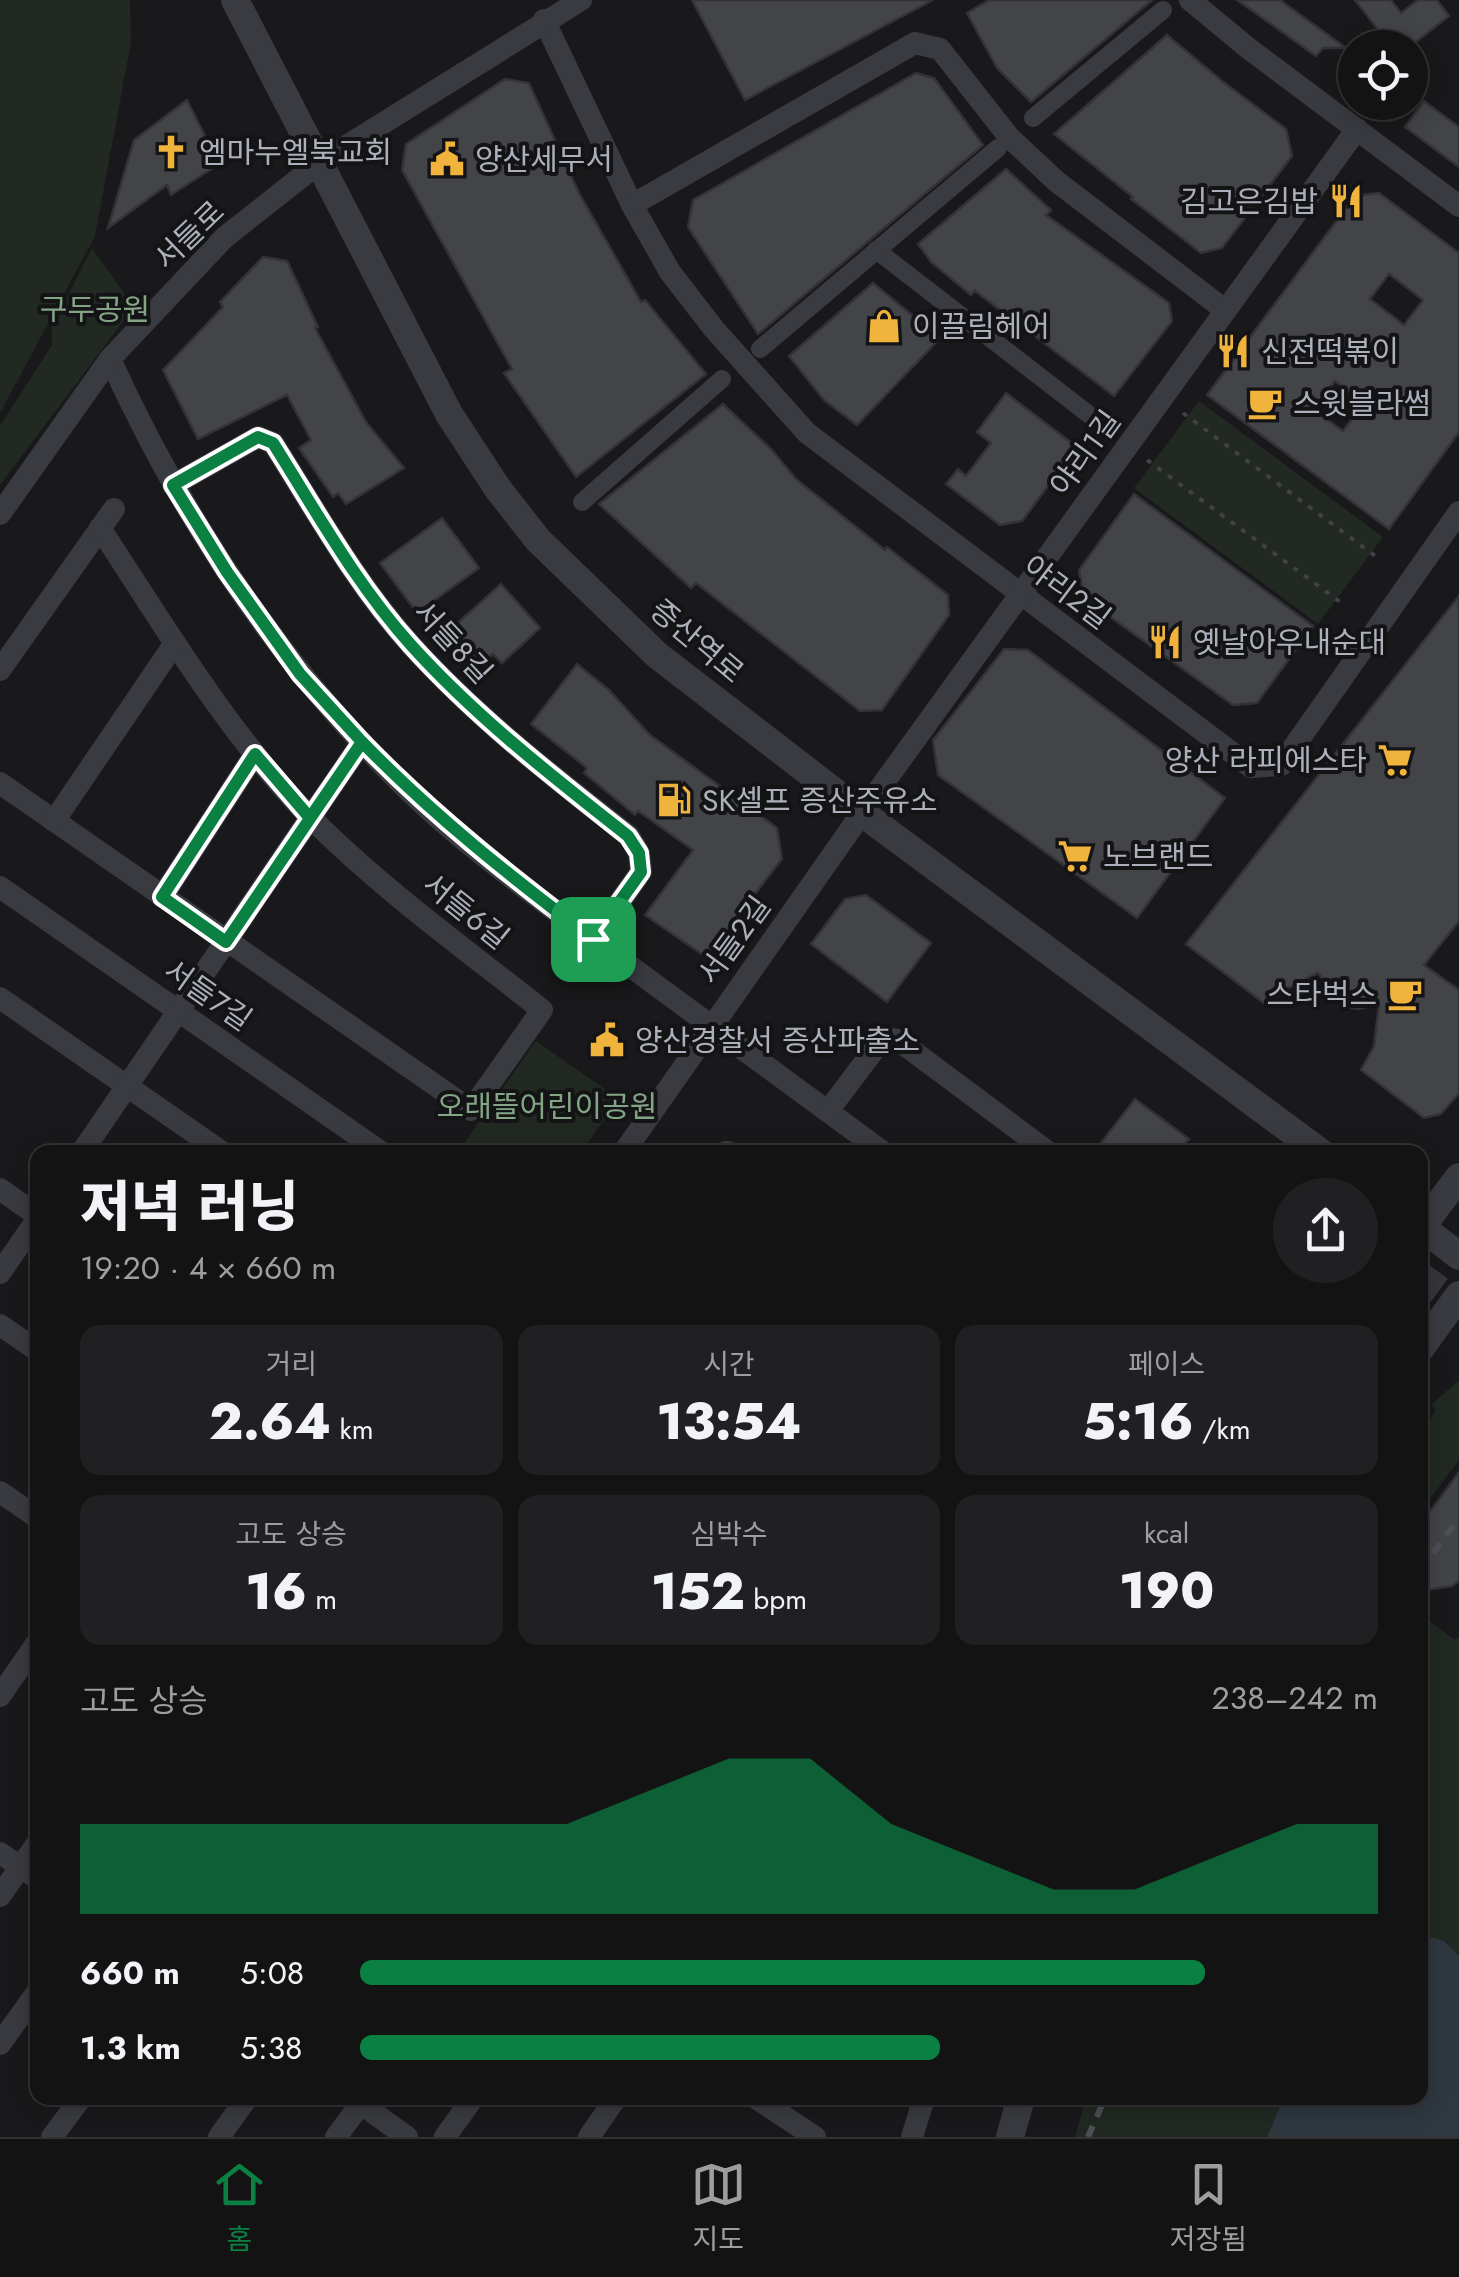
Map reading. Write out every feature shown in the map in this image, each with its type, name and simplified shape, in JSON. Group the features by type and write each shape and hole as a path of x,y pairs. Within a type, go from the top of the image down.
{"street":[{"name":"증산역로","path":"235,0 449,414 498,489 538,540 657,655 862,813 1311,1145"},
{"name":"서들로","path":"0,514 110,358 224,238 320,162 581,0"},
{"path":"1190,0 1459,206"},
{"path":"1032,118 1163,10"},
{"name":"야리2길","path":"544,20 632,204 670,272 733,352 807,433 1251,767 1281,765 1459,512"},
{"path":"632,204 915,43 940,49 1010,137 1056,180 1225,310"},
{"name":"야리1길","path":"862,813 1358,129"},
{"path":"760,348 998,148"},
{"path":"876,250 1109,430"},
{"path":"110,358 141,427 227,572 300,674 410,792 475,850 874,1145"},
{"path":"582,502 722,379"},
{"name":"서들8길","path":"173,485 258,437 273,443 352,568 409,643 482,718 634,844 641,872 593,939"},
{"name":"서들6길","path":"0,670 107,518 175,643 255,754 310,818 368,871 542,1010 471,1110 0,783"},
{"path":"54,821 175,643"},
{"path":"87,1145 362,742"},
{"path":"162,897 255,754"},
{"name":"서들2길","path":"629,1145 862,813"},
{"name":"서들7길","path":"0,887 371,1145"},
{"path":"0,998 212,1145"},
{"path":"828,1110 887,1038 898,1040 1039,1145"},
{"path":"1428,1218 1459,1177"},
{"path":"0,1190 30,1211"},
{"path":"0,1273 30,1229"},
{"path":"1428,1234 1459,1256"},
{"path":"1428,1338 1459,1296"},
{"path":"0,1325 30,1346"},
{"path":"0,1493 30,1513"},
{"path":"0,1696 30,1653"},
{"path":"0,1853 29,1873 0,1896"},
{"path":"0,2044 30,2002"},
{"path":"52,2137 76,2105"},
{"path":"219,2137 243,2105"},
{"path":"336,2137 355,2105"},
{"path":"367,2105 408,2137"},
{"path":"445,2137 468,2105"},
{"path":"598,2134 612,2105"},
{"path":"766,2105 814,2137"},
{"path":"912,2137 922,2105"},
{"path":"1010,2137 1020,2105"}],"path":[{"path":"1183,412 1378,558"},
{"path":"1147,460 1343,604"}],"green space":[{"path":"0,0 130,0 131,42 95,236 0,413"},
{"name":"구두공원","path":"92,248 134,307 0,485 0,426 52,345 52,327"},
{"path":"1199,401 1383,537 1318,624 1134,488"},
{"name":"오래뜰어린이공원","path":"536,1041 619,1099 586,1145 463,1145"},
{"path":"1459,1380 1459,1460 1428,1501 1428,1423 1435,1411 1432,1404"},
{"path":"1428,1620 1455,1640 1459,1636 1459,2137 1075,2137 1084,2105 1428,2105"}],"shaded area":[{"path":"1428,1936 1444,1941 1459,1956 1459,2137 1267,2137 1281,2105 1428,2105"}],"building":[{"path":"692,0 933,0 745,100"},
{"path":"989,0 1152,0 1031,102 997,68 967,13"},
{"path":"1237,0 1280,0 1338,42 1338,48 1323,48 1316,56"},
{"path":"1355,0 1391,0 1401,13 1418,0 1437,0 1449,16 1428,32 1378,30"},
{"path":"1167,35 1286,129 1292,156 1222,248 1201,253 1054,134"},
{"path":"916,73 934,78 983,145 758,334 688,227 693,200"},
{"path":"505,79 529,83 579,193 641,302 645,300 706,374 576,477 504,373 512,369 402,170 406,144"},
{"name":"엠마누엘북교회","path":"187,100 219,164 171,195 167,185 108,228 134,140"},
{"path":"1428,104 1459,127 1459,167 1405,127 1410,120 1428,120"},
{"path":"1006,169 1051,210 1046,215 1169,303 1172,321 1114,396 975,291 971,295 932,263 918,244"},
{"path":"1379,193 1459,253 1459,432 1389,529 1207,395 1355,196","holes":["1389,274 1423,300 1404,325 1370,299","1335,381 1364,403 1343,431 1314,410"]},
{"path":"263,257 287,261 318,327 315,328 366,422 404,468 346,504 338,493 333,497 299,448 311,440 287,395 198,439 163,370 223,307 220,302"},
{"path":"873,283 940,338 857,425 824,400 789,356"},
{"path":"1006,393 1077,447 1022,521 1000,525 946,484 958,469 966,476 991,443 977,432"},
{"path":"723,404 771,449 796,479 948,595 949,615 882,710 860,711 696,583 691,588 599,504"},
{"path":"1134,494 1313,626 1257,703 1233,705 1084,598 1079,570"},
{"path":"442,518 479,568 417,613 380,563"},
{"path":"501,584 540,628 502,663 493,654 473,672 442,637"},
{"name":"양산 라피에스타","path":"1459,596 1459,921 1424,965 1459,990 1459,1093 1441,1114 1424,1118 1361,1070 1374,1046 1379,1004 1358,1009 1344,1006 1318,973 1282,991 1269,1007 1186,944"},
{"path":"1004,649 1028,650 1225,798 1137,918 938,775 933,740"},
{"path":"577,664 609,690 650,735 777,828 782,859 706,957 645,915 693,850 638,811 635,815 584,773 587,768 531,724"},
{"path":"866,895 931,943 887,1002 811,944 845,899"},
{"path":"1135,1099 1189,1139 1184,1145 1099,1145"},
{"path":"1459,1472 1459,1581 1452,1586 1428,1590 1428,1514"}],"tunnel":[{"path":"1428,1282 1459,1240"}],"railway":[{"path":"1428,1560 1459,1518"},
{"path":"1088,2137 1102,2105"}],"place":[{"name":"엠마누엘북교회","path":"171,152"},
{"name":"양산세무서","path":"447,159"},
{"name":"김고은김밥","path":"1346,201"},
{"name":"이끌림헤어","path":"884,326"},
{"name":"신전떡볶이","path":"1233,351"},
{"name":"스윗블라썸","path":"1265,403"},
{"name":"옛날아우내순대","path":"1165,642"},
{"name":"양산 라피에스타","path":"1395,760"},
{"name":"SK셀프 증산주유소","path":"674,800"},
{"name":"노브랜드","path":"1075,856"},
{"name":"스타벅스","path":"1405,994"},
{"name":"양산경찰서 증산파출소","path":"607,1040"}],"route":[{"path":"593,939 475,850 362,742 226,942 162,897 255,754 310,818 362,742 300,674 227,572 173,485 258,437 273,443 352,568 409,643 482,718 628,836 639,853 641,872 593,939"}]}
